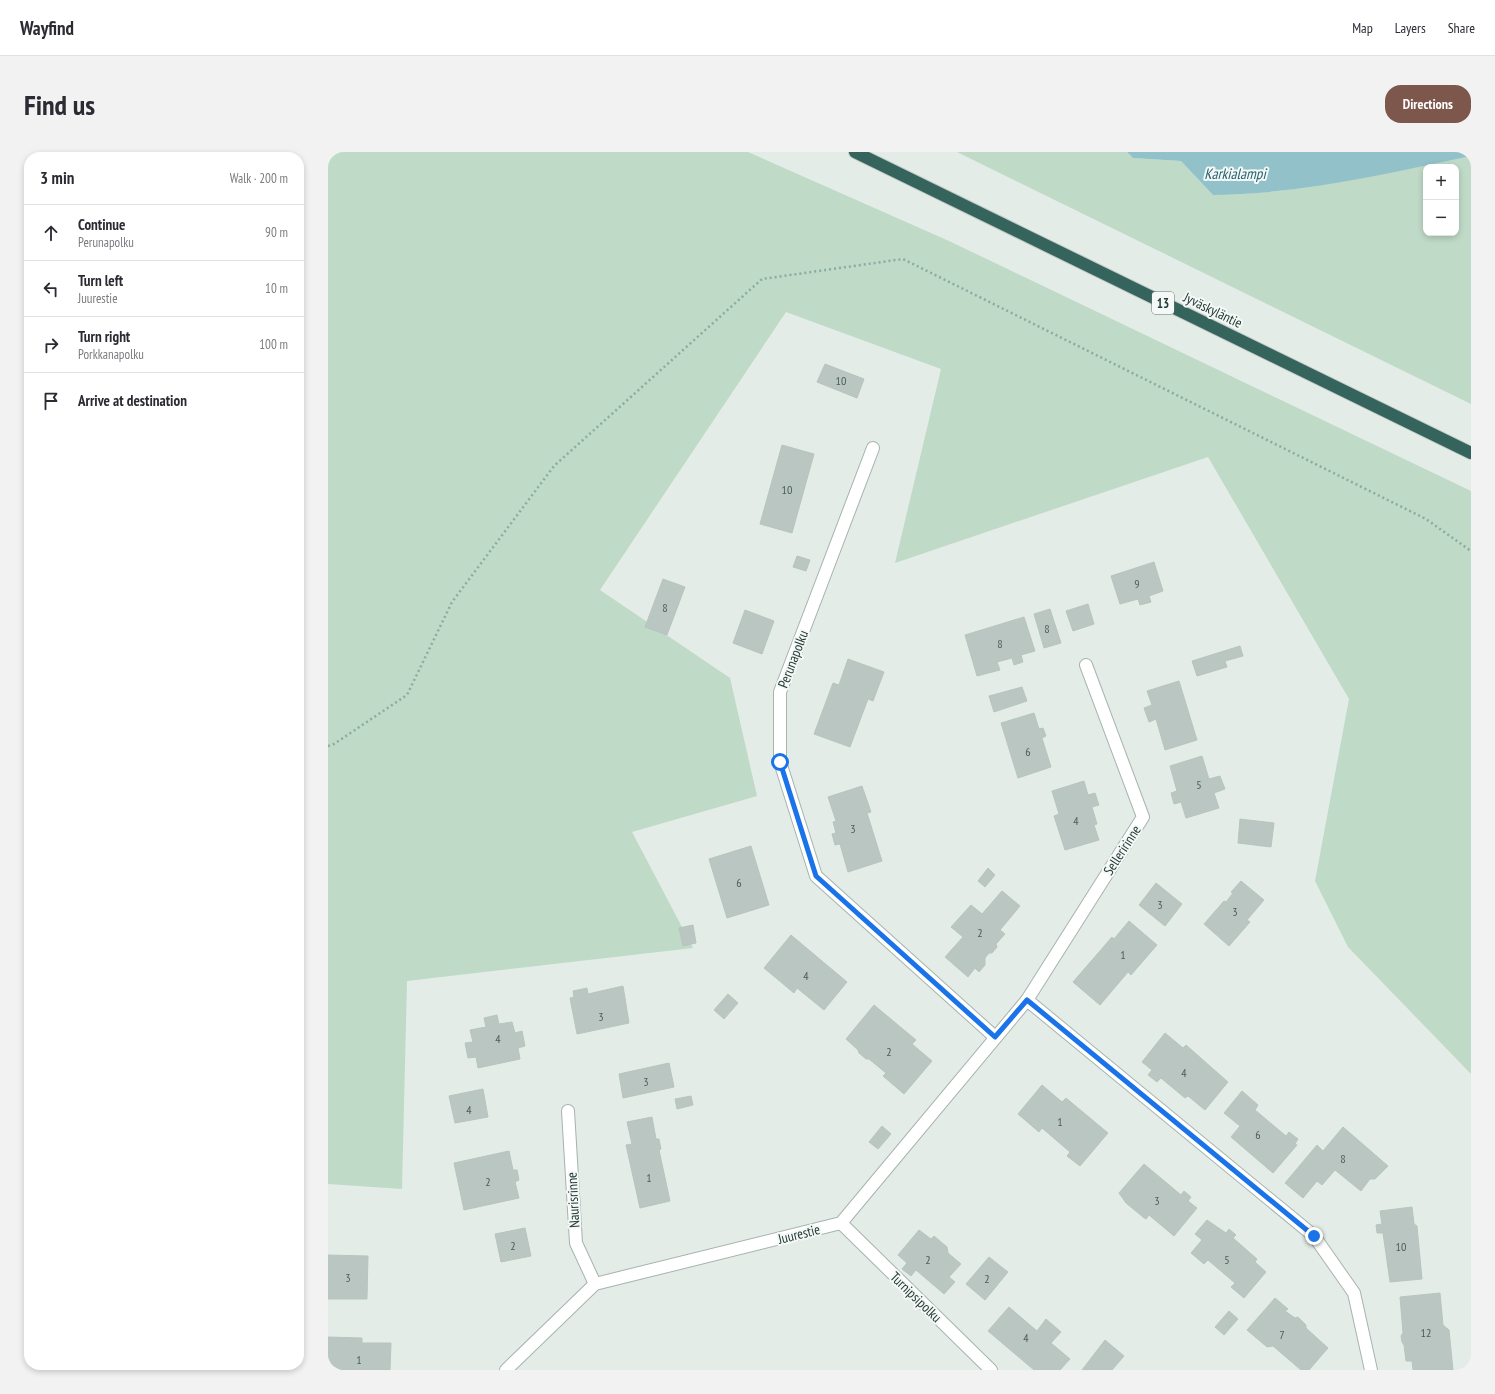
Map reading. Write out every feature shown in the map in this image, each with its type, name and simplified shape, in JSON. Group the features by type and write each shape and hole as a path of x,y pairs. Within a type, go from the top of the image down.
{"highway":[{"name":"Jyväskyläntie","path":"855,152 1471,453"}],"street":[{"name":"Perunapolku","path":"873,448 780,692 780,762 816,876 995,1037"},
{"name":"Selleririnne","path":"1027,1000 1143,817 1086,665"},
{"path":"841,1224 1027,1000 1314,1236 1354,1293 1371,1370"},
{"name":"Naurisrinne","path":"568,1111 576,1243 595,1284"},
{"name":"Juurestie","path":"595,1284 841,1224"},
{"name":"Turnipsipolku","path":"841,1224 991,1370"},
{"path":"506,1370 595,1284"}],"path":[{"path":"328,746 334,744 407,695 452,602 554,466 762,279 903,259 1426,519 1471,550"}],"green space":[{"path":"328,152 748,152 949,241 1471,491 1471,1074 1348,947 1315,881 1349,699 1208,457 895,563 941,369 786,312 600,590 730,678 757,796 632,832 693,948 407,981 402,1189 328,1184"},
{"path":"957,152 1127,152 1133,158 1181,161 1213,195 1246,194 1310,187 1423,166 1423,236 1459,236 1459,164 1433,164 1471,156 1471,404"}],"water":[{"name":"Karkialampi","path":"1127,152 1471,152 1471,156 1433,164 1423,164 1423,166 1343,182 1278,191 1213,195 1181,161 1133,158"}],"building":[{"path":"825,364 864,379 857,398 817,382"},
{"path":"782,445 814,454 792,533 760,524"},
{"path":"797,556 810,560 806,571 793,567"},
{"path":"1154,562 1163,591 1149,596 1151,602 1140,605 1138,599 1120,604 1111,576"},
{"path":"663,579 685,587 667,635 645,627"},
{"path":"1088,604 1094,624 1073,631 1066,611"},
{"path":"1050,609 1061,643 1044,648 1034,614"},
{"path":"745,610 774,621 762,654 733,643"},
{"path":"1024,617 1035,651 1021,655 1023,662 1014,665 1012,658 997,662 1000,670 977,676 965,635"},
{"path":"1240,646 1243,656 1225,661 1227,667 1197,676 1192,661"},
{"path":"848,659 884,672 873,701 868,699 850,747 814,734 833,683 839,685"},
{"path":"1179,681 1197,740 1165,750 1156,719 1149,722 1144,708 1152,705 1147,691"},
{"path":"1022,687 1027,701 994,712 989,696"},
{"path":"1034,713 1039,729 1043,728 1046,736 1042,738 1051,767 1018,778 1001,723"},
{"path":"1202,756 1209,779 1220,776 1225,789 1214,793 1219,808 1186,818 1181,802 1174,804 1171,793 1177,791 1170,766"},
{"path":"1084,781 1088,795 1095,793 1099,805 1092,807 1097,824 1094,825 1099,840 1065,850 1054,816 1059,814 1052,791"},
{"path":"862,786 871,812 867,813 882,861 848,872 840,844 835,845 832,834 836,833 833,822 836,821 828,797"},
{"path":"1240,819 1274,823 1271,847 1238,843"},
{"path":"751,846 769,905 727,918 709,859"},
{"path":"988,868 995,875 985,887 978,881"},
{"path":"1241,881 1264,900 1247,920 1250,922 1229,946 1204,924 1224,901 1226,902 1233,893 1231,892"},
{"path":"1156,883 1182,904 1165,926 1139,905"},
{"path":"1002,891 1020,906 1000,930 1005,934 996,944 997,947 992,953 989,953 985,958 985,965 979,972 975,968 968,977 945,957 963,937 951,927 971,905 982,914"},
{"path":"1129,921 1157,945 1131,975 1128,972 1100,1005 1073,982 1112,937 1114,939"},
{"path":"693,925 696,943 683,946 679,928"},
{"path":"791,935 847,982 824,1010 797,988 794,993 764,968"},
{"path":"623,986 629,1023 577,1034 570,998 574,997 573,991 587,988 588,994"},
{"path":"728,994 738,1003 724,1019 714,1010"},
{"path":"874,1005 916,1040 912,1044 932,1061 904,1094 883,1076 886,1073 869,1059 866,1059 846,1039"},
{"path":"497,1015 499,1024 512,1022 515,1033 522,1031 525,1046 518,1048 520,1059 478,1068 476,1057 468,1058 465,1043 473,1042 470,1030 486,1027 484,1018"},
{"path":"1165,1033 1183,1048 1186,1045 1228,1082 1205,1110 1188,1096 1185,1098 1161,1078 1157,1082 1148,1075 1152,1070 1142,1062"},
{"path":"669,1063 674,1087 623,1098 619,1074"},
{"path":"1042,1085 1062,1102 1066,1098 1108,1133 1080,1166 1067,1156 1070,1152 1042,1128 1039,1132 1018,1114"},
{"path":"483,1089 488,1117 455,1123 449,1096"},
{"path":"1242,1091 1258,1105 1255,1110 1286,1136 1289,1132 1298,1139 1295,1144 1297,1145 1273,1173 1231,1137 1240,1126 1224,1113"},
{"path":"691,1096 693,1105 677,1109 675,1099"},
{"path":"652,1117 656,1139 659,1139 661,1149 659,1150 670,1201 640,1208 626,1145 632,1144 627,1122"},
{"path":"882,1126 891,1134 878,1149 869,1142"},
{"path":"1343,1127 1388,1166 1375,1179 1370,1179 1361,1191 1335,1170 1322,1185 1317,1181 1303,1198 1285,1183 1317,1145 1323,1151"},
{"path":"509,1151 513,1170 517,1170 519,1180 515,1182 519,1198 464,1210 454,1163"},
{"path":"1144,1164 1181,1195 1184,1191 1191,1197 1188,1201 1197,1208 1174,1236 1149,1215 1146,1219 1143,1217 1126,1203 1119,1193"},
{"path":"1412,1207 1414,1224 1417,1226 1422,1279 1390,1282 1383,1233 1377,1233 1376,1225 1382,1224 1380,1211"},
{"path":"1207,1220 1226,1233 1229,1229 1236,1235 1233,1238 1257,1259 1255,1262 1266,1272 1244,1298 1231,1287 1235,1283 1208,1260 1204,1264 1191,1253 1202,1240 1195,1234"},
{"path":"525,1228 531,1256 501,1262 495,1234"},
{"path":"919,1230 931,1239 934,1236 947,1247 948,1253 961,1264 949,1277 955,1282 944,1294 916,1270 911,1276 902,1269 907,1263 898,1255"},
{"path":"328,1255 368,1256 367,1299 328,1299"},
{"path":"989,1257 1008,1272 985,1300 966,1284"},
{"path":"1440,1293 1443,1325 1449,1330 1453,1370 1413,1370 1412,1361 1406,1361 1404,1345 1402,1342 1401,1336 1403,1333 1400,1297"},
{"path":"1275,1298 1288,1309 1285,1311 1295,1318 1298,1317 1306,1325 1306,1328 1328,1348 1309,1370 1301,1370 1273,1346 1267,1347 1247,1330"},
{"path":"1009,1307 1037,1331 1046,1319 1061,1332 1051,1343 1070,1359 1060,1370 1034,1370 988,1331"},
{"path":"1229,1311 1238,1319 1224,1335 1215,1327"},
{"path":"328,1337 362,1338 362,1343 391,1343 390,1370 328,1370"},
{"path":"1105,1340 1124,1356 1112,1370 1082,1370"}],"route":[{"path":"780,762 816,876 995,1037 1027,1000 1314,1236"}]}
